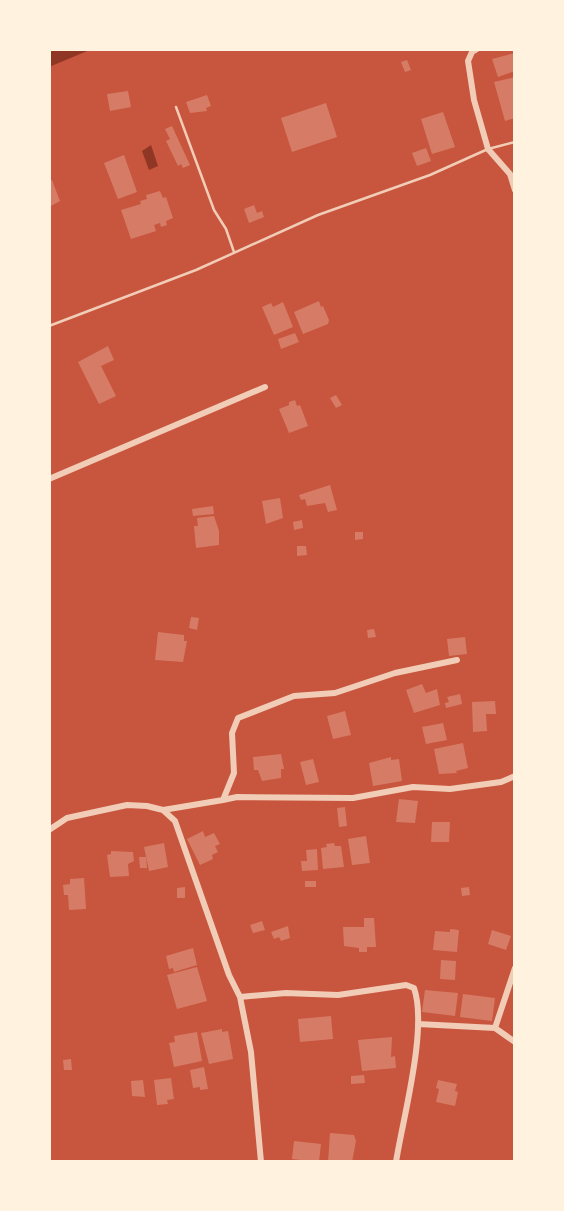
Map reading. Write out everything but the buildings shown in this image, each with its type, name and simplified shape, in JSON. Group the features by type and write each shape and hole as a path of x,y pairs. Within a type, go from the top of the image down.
{"street":[{"path":"477,49 472,52 468,61 469,79 488,149 510,174 515,190"},
{"path":"49,479 265,387"},
{"path":"223,800 234,773 232,733 238,718 293,696 335,694 395,673 457,660"},
{"path":"49,830 67,818 117,807 148,806 163,810 237,797 353,798 413,788 450,789 501,782 515,776"},
{"path":"163,810 175,821 229,975 240,997 251,1052 261,1162"},
{"path":"495,1028 515,968"},
{"path":"240,997 286,993 338,995 406,985 414,988 418,1000 417,1044 396,1162"},
{"path":"418,1024 495,1028 515,1042"}],"lane":[{"path":"176,107 214,210 226,229 234,252"},
{"path":"49,326 196,270 291,226 430,175 488,149 515,142"}],"shaded area":[{"path":"49,49 92,49 49,67"},
{"path":"151,145 158,166 149,170 142,151"}]}
